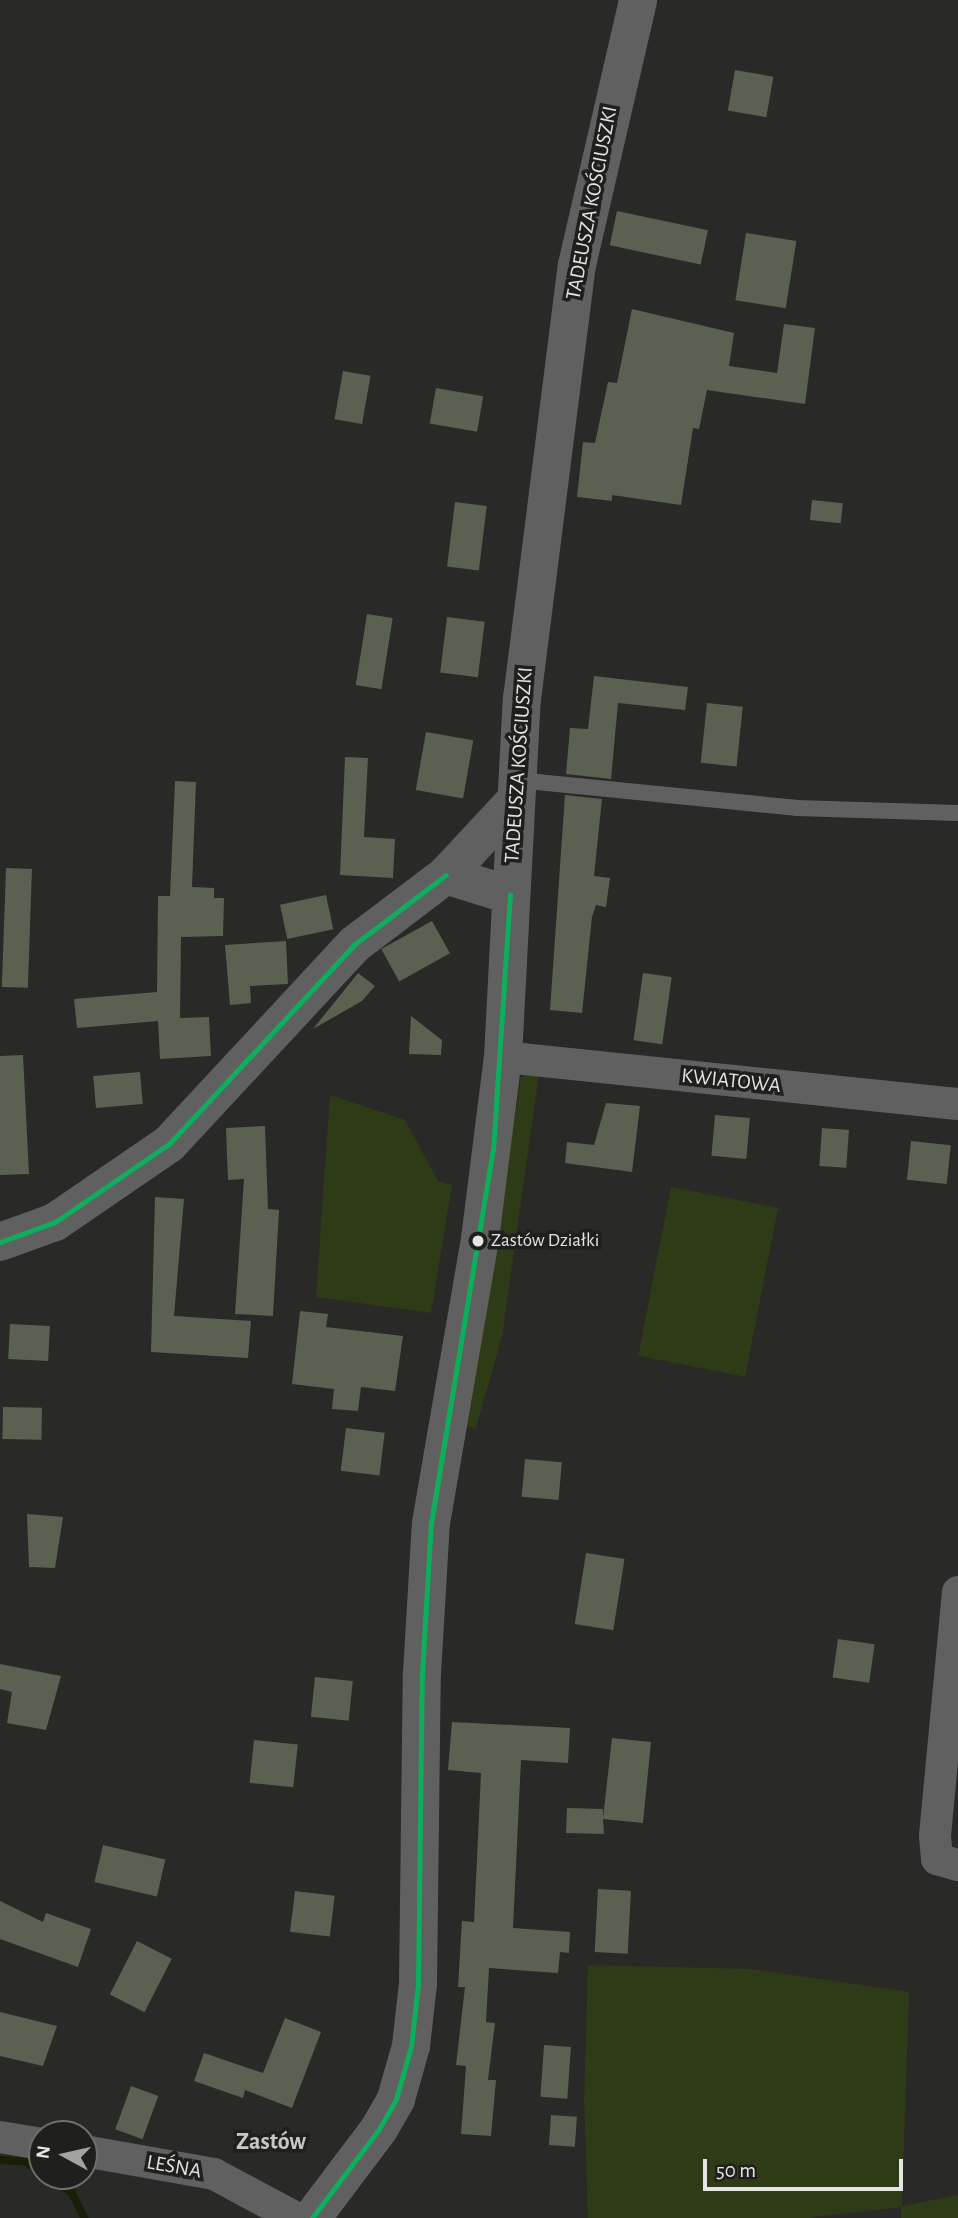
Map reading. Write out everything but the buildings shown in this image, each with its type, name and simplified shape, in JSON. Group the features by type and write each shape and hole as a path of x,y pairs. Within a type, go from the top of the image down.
{"street":[{"name":"TADEUSZA KOŚCIUSZKI","path":"312,2218 379,2129 396,2099 411,2046 418,1984 422,1673 431,1523 480,1240 503,1057 514,791 577,265 638,0"},
{"path":"0,1242 55,1222 169,1143 355,944 446,875 514,791"},
{"path":"446,875 510,895"},
{"name":"KWIATOWA","path":"503,1057 958,1104"},
{"path":"958,1592 934,1836 937,1859 958,1865"},
{"path":"0,2137 28,2142"},
{"name":"LEŚNA","path":"98,2153 215,2174 296,2218"}],"lane":[{"path":"514,791 796,808 958,813"}],"green space":[{"path":"539,1074 502,1337 476,1428 466,1426 521,1077"},
{"path":"330,1095 405,1120 438,1181 452,1185 431,1313 316,1297"},
{"path":"671,1187 778,1208 745,1377 638,1356"},
{"path":"588,1965 752,1969 909,1992 902,2206 958,2195 958,2218 901,2218 901,2207 807,2218 588,2218 584,2100"}],"waterway":[{"path":"0,2160 28,2163"},
{"path":"68,2190 72,2193 84,2218"}],"transit line":[{"path":"0,1242 55,1222 169,1144 355,944 446,875"},
{"path":"312,2218 379,2129 396,2099 411,2046 418,1984 422,1673 431,1523 493,1150 510,895"}],"place":[{"name":"Zastów Działki","path":"478,1241"}],"district":[{"name":"Zastów","path":"271,2143"}]}
